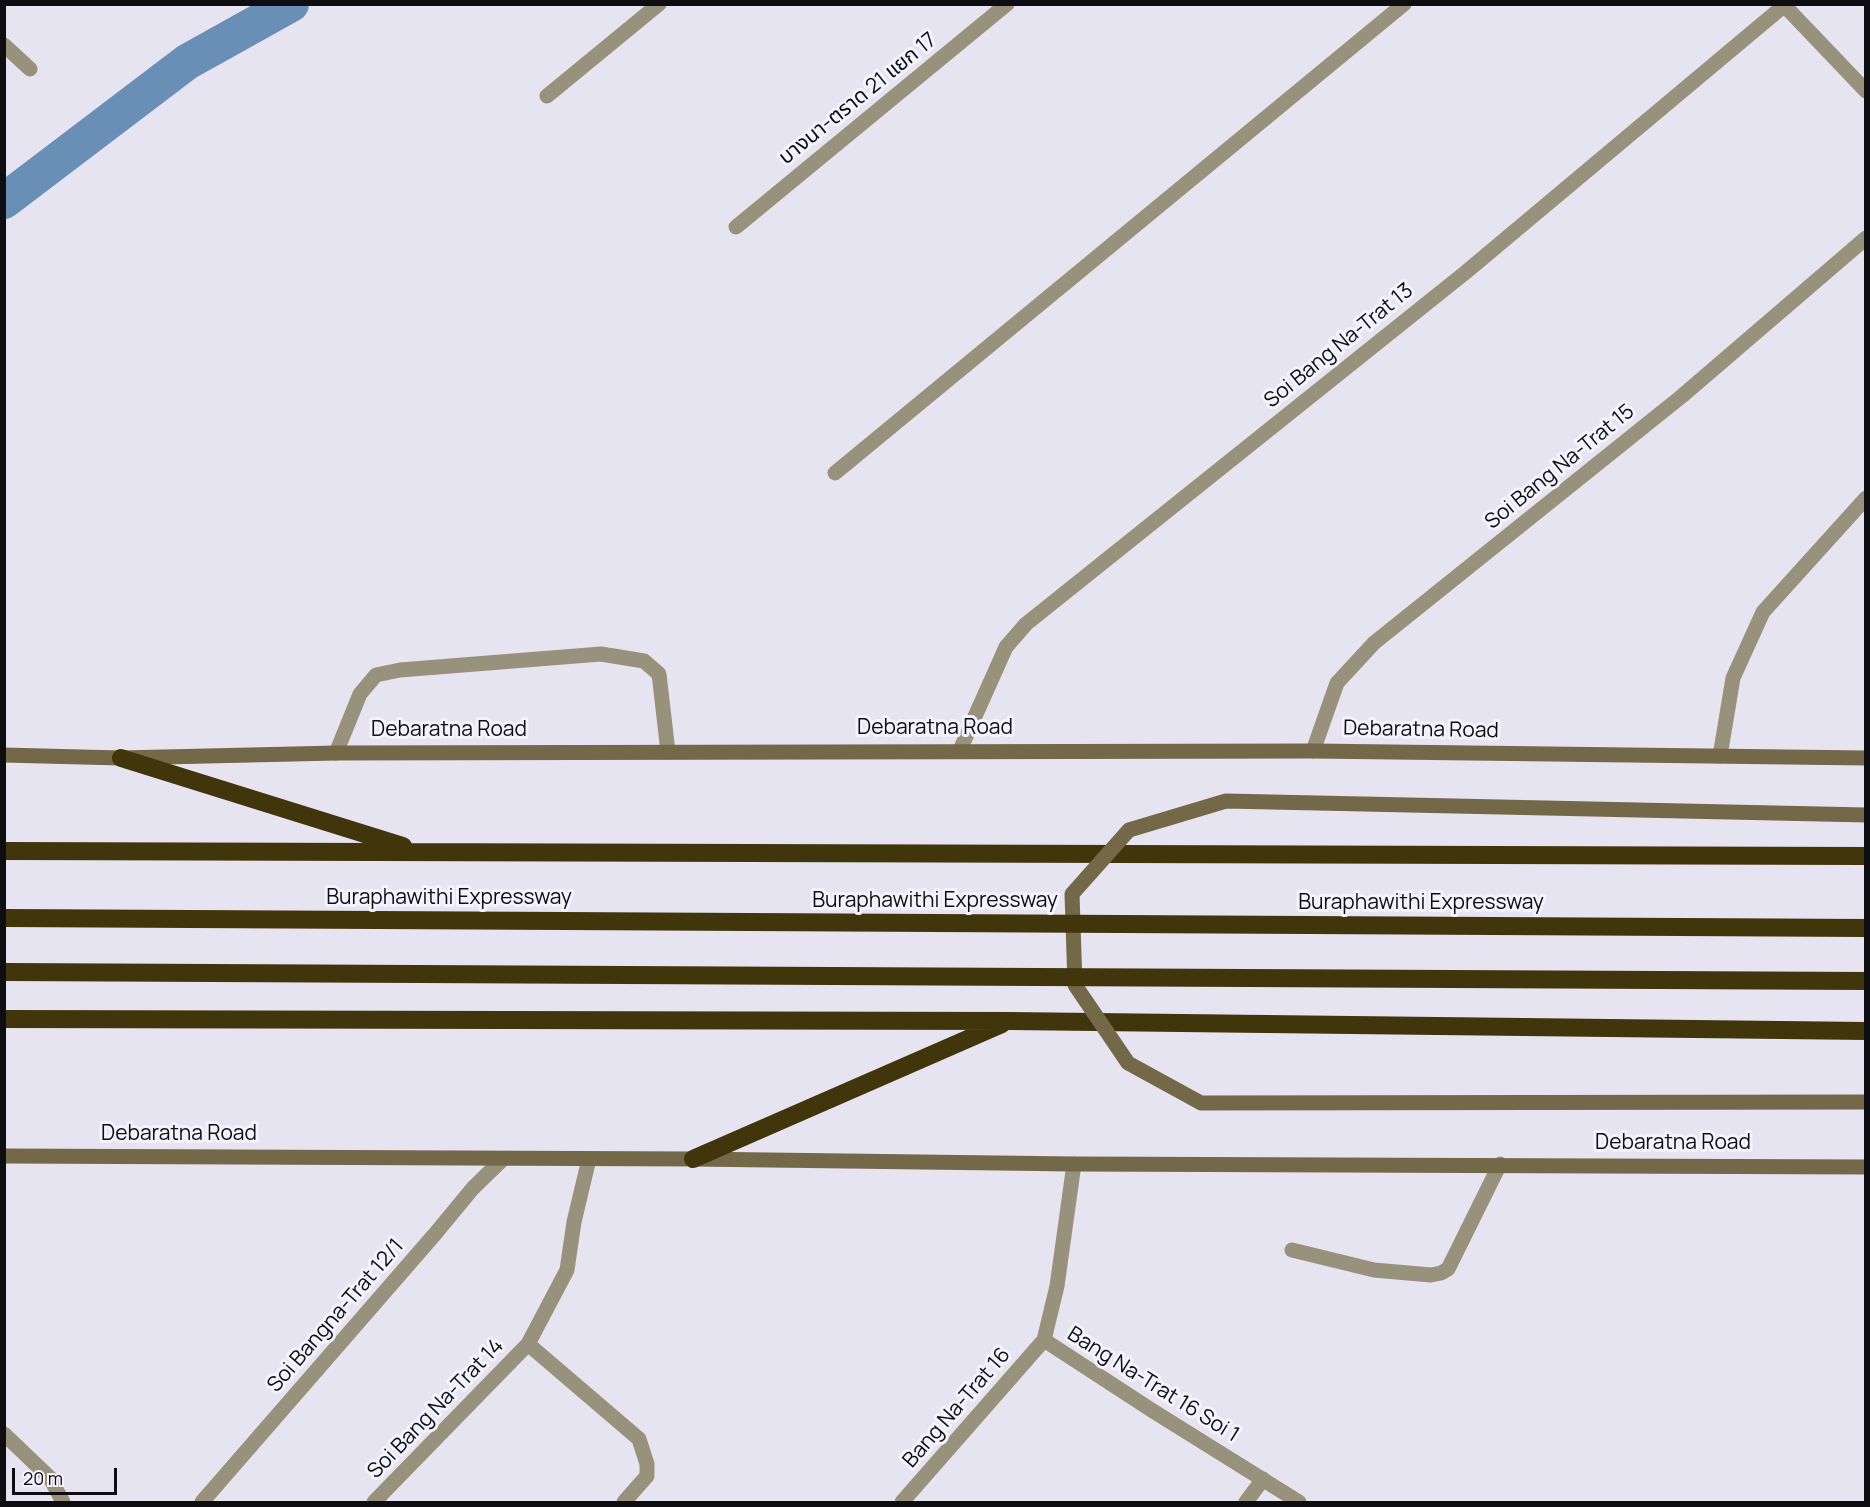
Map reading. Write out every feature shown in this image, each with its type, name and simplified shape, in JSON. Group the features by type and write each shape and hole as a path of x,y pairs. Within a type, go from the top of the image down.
{"highway":[{"path":"121,758 420,851"},
{"path":"4,851 1866,856"},
{"name":"Buraphawithi Expressway","path":"4,918 1866,928"},
{"path":"4,972 1866,981"},
{"path":"4,1019 1009,1021 1866,1031"},
{"path":"693,1159 1009,1021"}],"main road":[{"name":"Debaratna Road","path":"4,756 121,758 336,753 960,750 1312,751 1866,758"},
{"path":"1866,815 1226,801 1129,830 1072,894 1075,986 1128,1063 1200,1103 1866,1102"},
{"name":"Debaratna Road","path":"4,1156 1866,1167"}],"street":[{"path":"547,96 659,4"},
{"name":"บางนา-ตราด 21 แยก 17","path":"736,226 1007,4"},
{"path":"835,472 1404,4"},
{"path":"1784,5 1866,91"},
{"name":"Soi Bang Na-Trat 13","path":"960,750 1006,647 1026,624 1466,272 1784,5"},
{"path":"4,45 30,69"},
{"name":"Soi Bang Na-Trat 15","path":"1312,751 1337,683 1374,643 1682,396 1866,238"},
{"path":"1720,756 1733,678 1763,612 1866,498"},
{"path":"336,753 360,694 376,675 400,670 601,654 644,661 658,674 668,752"},
{"name":"Soi Bangna-Trat 12/1","path":"202,1503 473,1188 503,1159"},
{"name":"Soi Bang Na-Trat 14","path":"374,1503 528,1344 567,1270 574,1222 589,1159"},
{"name":"Bang Na-Trat 16 Soi 1","path":"1074,1164 1057,1286 1044,1340 1299,1503"},
{"path":"1292,1250 1374,1270 1431,1275 1441,1273 1448,1269 1500,1164"},
{"name":"Bang Na-Trat 16","path":"902,1503 1044,1340"},
{"name":"Soi Bang Na-Trat 14","path":"528,1344 639,1439 647,1464 646,1476 624,1503"},
{"path":"4,1434 50,1478 63,1503"},
{"path":"1246,1503 1263,1479"}],"waterway":[{"path":"4,201 187,62 291,4"}]}
